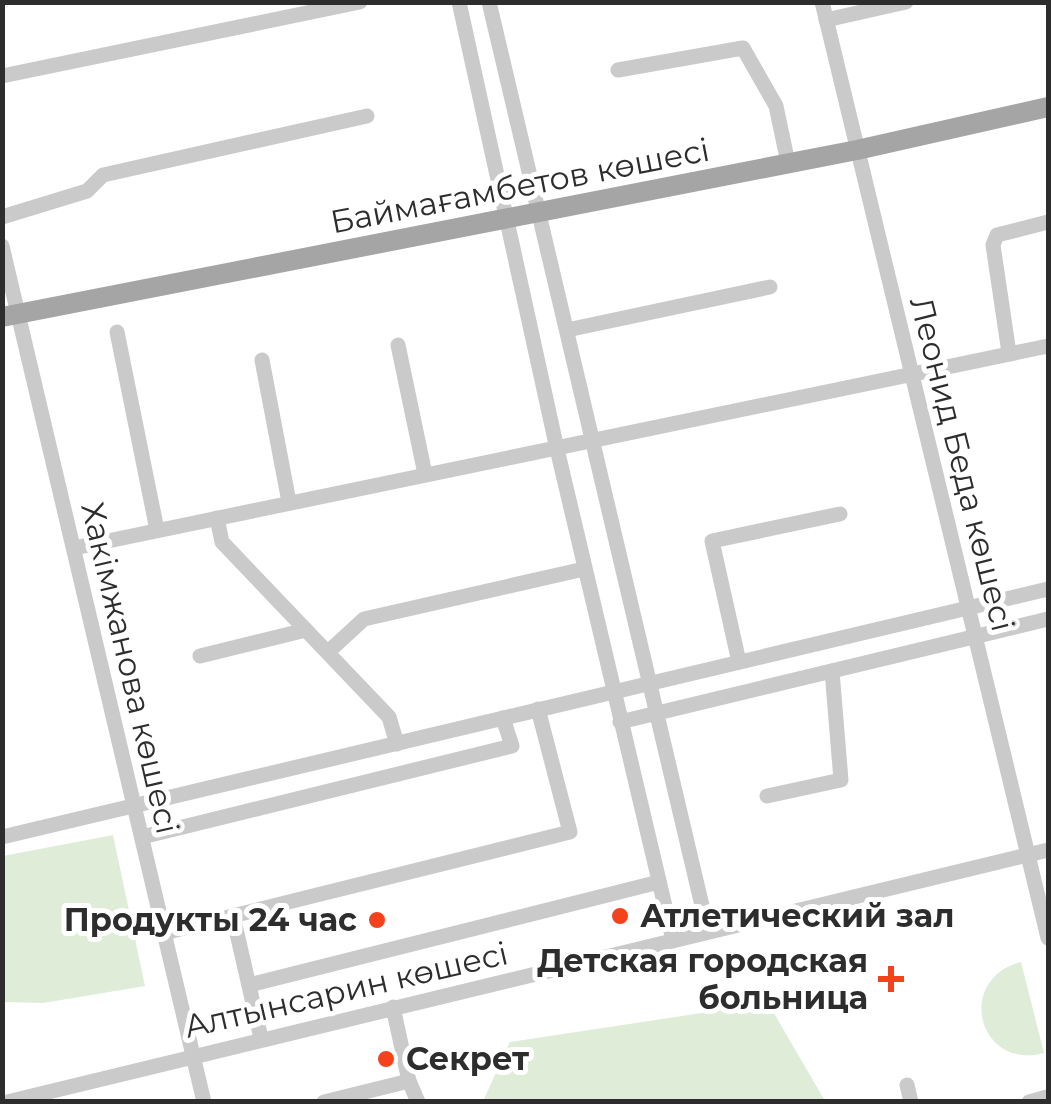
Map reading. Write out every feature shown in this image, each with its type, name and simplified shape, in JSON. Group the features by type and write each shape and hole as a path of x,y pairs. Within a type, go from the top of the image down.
{"main road":[{"name":"Баймағамбетов көшесі","path":"10,316 857,150 1048,107"}],"street":[{"path":"2,76 360,2"},
{"path":"459,2 556,449 673,940"},
{"path":"489,2 708,931"},
{"name":"Леонид Беда көшесі","path":"822,2 1048,938"},
{"path":"826,20 906,2"},
{"path":"618,70 744,48 776,106 788,163"},
{"path":"2,217 87,191 104,175 367,116"},
{"path":"1009,353 994,245 997,235 1008,230 1048,222"},
{"name":"Хакімжанова көшесі","path":"2,246 10,316 74,548 204,1102"},
{"path":"567,330 770,286"},
{"path":"118,332 157,530"},
{"path":"398,345 425,474"},
{"path":"74,548 912,371 1048,346"},
{"path":"262,360 290,502"},
{"path":"739,662 712,541 840,514"},
{"path":"217,518 222,542 389,717 396,744"},
{"path":"328,652 364,619 584,570"},
{"path":"2,837 1048,589"},
{"path":"620,722 1048,620"},
{"path":"200,656 306,630"},
{"path":"767,796 841,780 832,672"},
{"path":"164,933 570,832 538,710"},
{"path":"142,837 512,746 504,718"},
{"name":"Алтынсарин көшесі","path":"7,1102 76,1093 193,1054 1048,850"},
{"path":"249,985 659,882"},
{"path":"232,916 261,1038"},
{"path":"393,1007 408,1081 418,1102"},
{"path":"324,1102 408,1081"},
{"path":"907,1085 911,1102"},
{"path":"1029,1102 1047,1097"}],"green space":[{"path":"113,835 145,986 43,1003 3,1002 3,856"},
{"path":"1021,962 1044,1053 1022,1055 1004,1049 990,1037 983,1021 982,1003 987,986 1000,972"},
{"path":"768,1003 825,1101 483,1101 510,1042"}],"place":[{"name":"Атлетический зал","path":"620,916"},
{"name":"Продукты 24 час","path":"377,920"},
{"name":"Детская городская больница","path":"891,979"},
{"name":"Секрет","path":"386,1059"}]}
